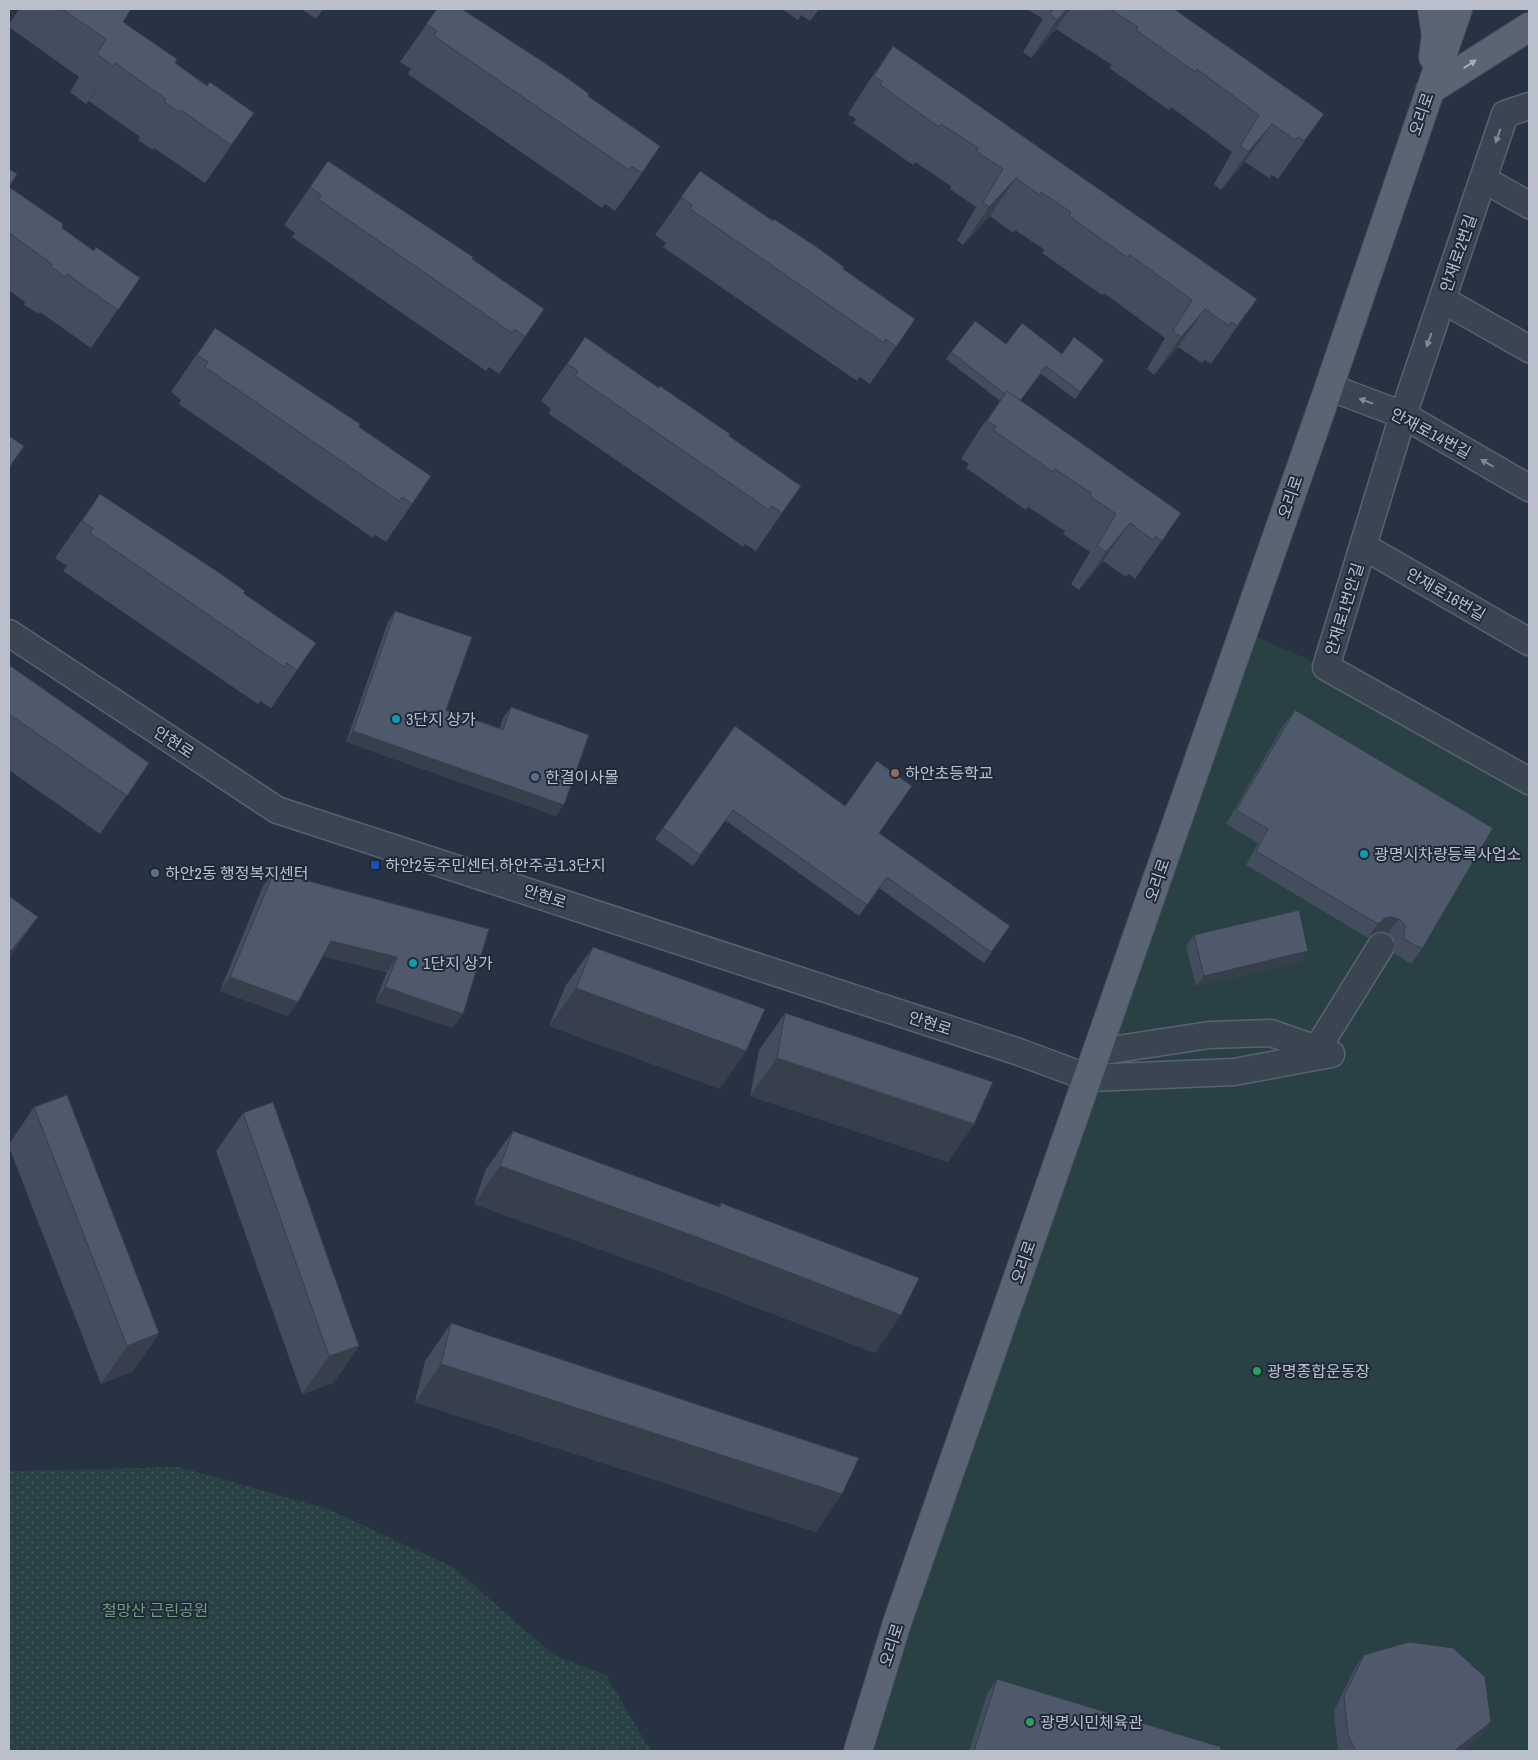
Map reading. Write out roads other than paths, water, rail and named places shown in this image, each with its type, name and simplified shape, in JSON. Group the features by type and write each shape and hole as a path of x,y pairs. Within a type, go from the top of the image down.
{"main road":[{"path":"1430,90 1436,36 1432,9"},
{"name":"오리로","path":"858,1751 897,1623 1073,1118 1089,1078 1458,9"},
{"path":"1430,90 1529,27"}],"street":[{"name":"안재로2번길","path":"1403,415 1505,114 1529,106"},
{"path":"1483,179 1529,205"},
{"path":"1442,300 1529,349"},
{"name":"안재로14번길","path":"1329,387 1403,415 1529,488"},
{"name":"안재로1번안길","path":"1403,415 1326,667 1529,781"},
{"name":"안재로16번길","path":"1363,546 1529,642"},
{"name":"안현로","path":"9,633 277,810 811,984 1089,1078"},
{"path":"1317,1049 1381,946"},
{"path":"1089,1078 1234,1072 1331,1054 1271,1033 1209,1035 1098,1052"}],"place":[{"name":"3단지 상가","path":"396,719"},
{"name":"하안초등학교","path":"895,773"},
{"name":"한결이사몰","path":"535,777"},
{"name":"광명시차량등록사업소","path":"1364,854"},
{"name":"하안2동주민센터.하안주공1.3단지","path":"375,865"},
{"name":"하안2동 행정복지센터","path":"155,873"},
{"name":"1단지 상가","path":"413,963"},
{"name":"광명종합운동장","path":"1257,1371"},
{"name":"광명시민체육관","path":"1030,1722"}],"park label":[{"name":"철망산 근린공원","path":"155,1610"}]}
